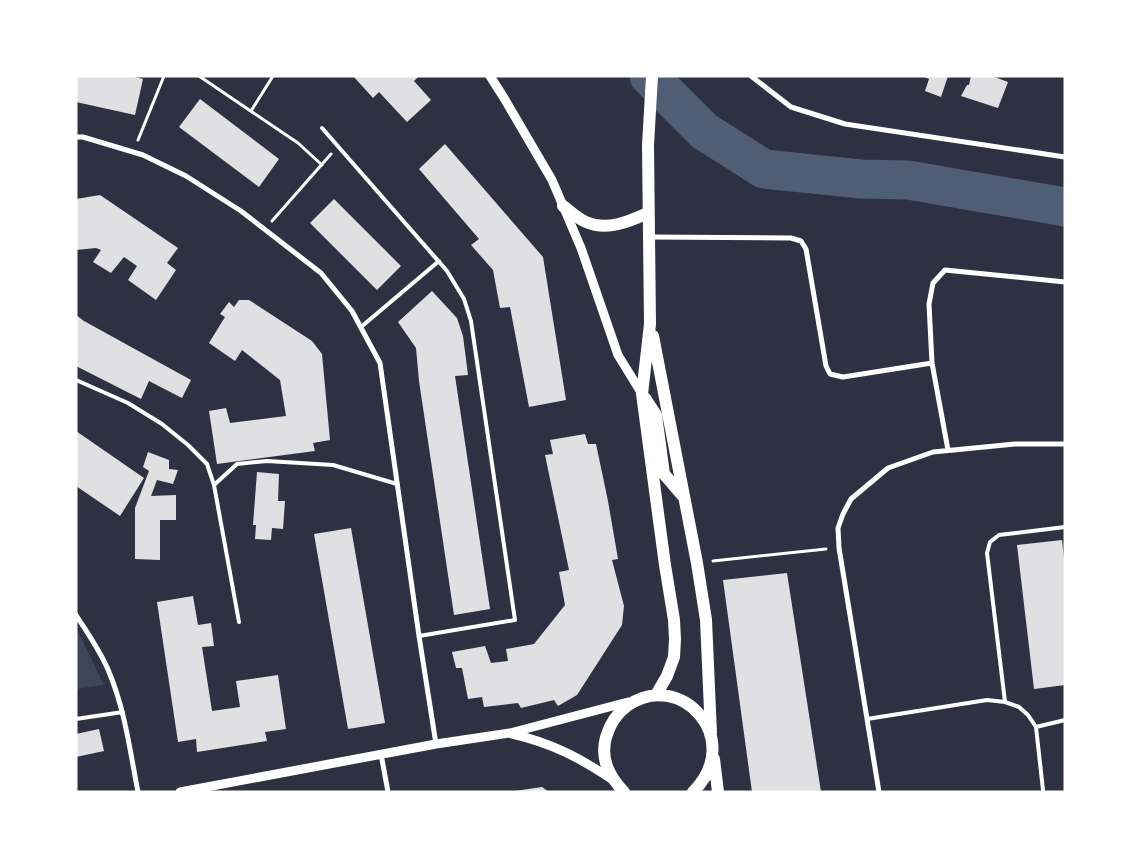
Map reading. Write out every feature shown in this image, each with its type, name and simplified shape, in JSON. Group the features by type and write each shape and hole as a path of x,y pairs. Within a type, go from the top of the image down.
{"main road":[{"path":"652,76 648,145 650,324 642,394 674,620 675,639 674,657 667,676 656,695"},
{"path":"563,206 585,222 605,226 624,224 648,213"},
{"path":"650,324 697,563 706,620 711,733 718,792"},
{"path":"642,394 656,415 664,474 684,496"},
{"path":"624,792 614,781 606,764 604,745 609,727 620,712 635,701 656,695 674,697 690,705 703,718 711,733"},
{"path":"693,792 703,782 711,767 713,750"}],"street":[{"path":"490,76 547,172 581,248 618,356 642,394"},
{"path":"751,76 791,106 845,124 1065,157"},
{"path":"76,137 83,137 133,152 186,176 240,211 321,273 352,311 380,363 436,744"},
{"path":"649,237 791,238 802,241 806,249 826,366 830,374 843,377 932,363"},
{"path":"948,450 932,363 929,304 933,283 945,270 1065,282"},
{"path":"879,792 839,548 838,528 842,514 852,500 888,468 933,452 1015,444 1065,444"},
{"path":"76,615 109,671 123,712 138,792"},
{"path":"180,792 436,744 510,733 635,701"},
{"path":"510,733 557,747 576,756 614,781"},
{"path":"381,754 388,792"}],"lane":[{"path":"322,128 447,270 464,299 471,321 515,620 419,636"},
{"path":"361,328 439,261"},
{"path":"76,380 128,403 162,424 188,445 207,464 214,485 239,622"},
{"path":"214,485 237,464 268,461 332,465 397,484"},
{"path":"1005,702 987,553 990,542 999,535 1065,527"},
{"path":"867,719 987,700 1005,702 1019,707 1036,727 1043,790"},
{"path":"76,719 123,712"},
{"path":"1036,727 1065,720"}],"path":[{"path":"133,152 164,76"},
{"path":"199,76 298,143 322,165"},
{"path":"251,111 273,76"},
{"path":"265,229 338,146"},
{"path":"697,563 839,548"}],"shaded area":[{"path":"76,627 104,685 76,689"}],"building":[{"path":"76,76 131,76 143,79 135,115 76,102"},
{"path":"355,76 419,76 414,81 431,100 407,122 379,92 373,98"},
{"path":"922,76 948,76 941,97 925,91 929,79"},
{"path":"971,76 992,76 1008,82 998,108 961,96 967,85 969,85"},
{"path":"200,99 279,159 259,187 179,127"},
{"path":"445,144 543,257 566,400 529,407 510,307 500,308 493,270 471,245 479,239 419,169"},
{"path":"100,195 178,248 167,263 176,270 156,300 128,280 137,266 124,257 111,273 93,262 101,250 96,248 76,250 76,199"},
{"path":"334,199 401,266 377,290 310,223"},
{"path":"432,291 457,318 463,336 468,375 455,376 490,609 454,615 419,381 416,348 398,322"},
{"path":"239,300 249,300 312,341 322,354 330,440 313,443 315,451 217,464 209,411 226,408 230,423 286,416 280,380 242,350 235,361 209,343 225,317 220,314 229,302 234,307"},
{"path":"76,315 191,380 182,398 149,381 141,399 76,366"},
{"path":"76,431 144,478 120,516 76,486"},
{"path":"585,434 588,444 596,444 608,501 618,559 612,560 624,606 622,625 577,695 558,706 554,700 521,708 518,703 484,707 482,697 468,699 462,668 456,668 452,652 485,646 491,663 508,661 506,649 534,644 565,605 559,572 569,570 545,455 553,454 550,440"},
{"path":"148,452 169,460 169,469 178,470 173,484 157,480 151,496 176,495 176,520 160,520 160,560 135,559 135,508 149,471 143,467"},
{"path":"257,472 279,474 278,501 285,501 283,529 272,528 271,540 255,539 256,525 253,525"},
{"path":"351,528 385,723 348,729 314,534"},
{"path":"1062,540 1065,567 1065,685 1034,689 1017,545"},
{"path":"787,573 821,792 752,792 723,580"},
{"path":"193,596 198,625 211,623 214,646 202,647 212,711 240,707 236,681 278,675 286,729 265,732 267,741 197,752 196,739 178,742 157,602"},
{"path":"99,729 104,751 76,757 76,734"},
{"path":"542,787 549,792 515,792 515,791"}],"waterway":[{"path":"649,76 704,131 764,169 861,179 908,180 1065,207"}]}
